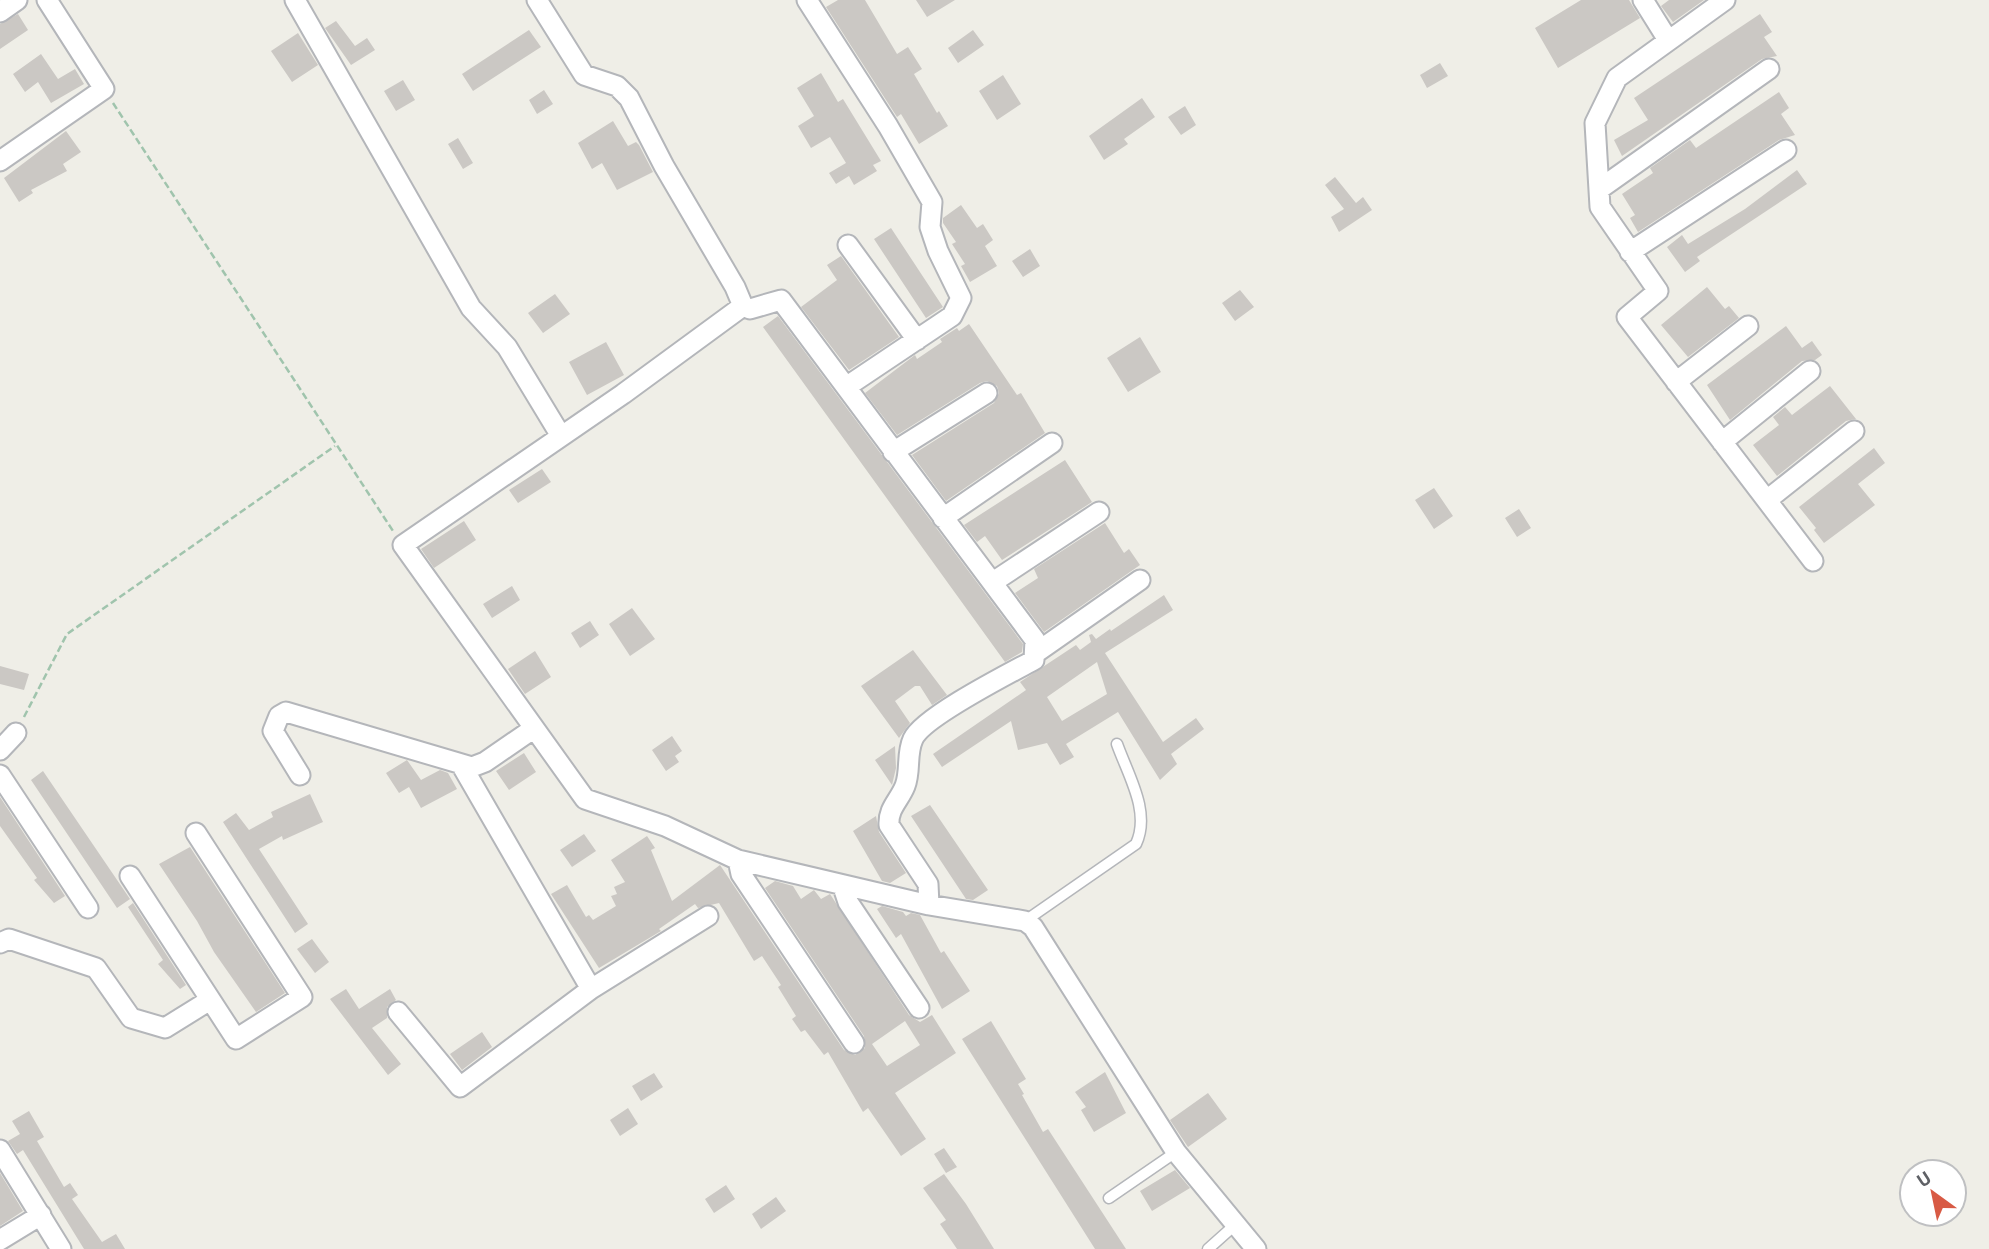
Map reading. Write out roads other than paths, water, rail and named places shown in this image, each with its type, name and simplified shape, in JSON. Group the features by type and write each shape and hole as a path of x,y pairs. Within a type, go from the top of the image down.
{"street":[{"path":"0,12 17,0"},
{"path":"0,162 104,89 47,0"},
{"path":"295,0 471,308 506,346 561,436"},
{"path":"537,0 584,75 617,86 629,98 664,166 735,287 743,306 750,309 781,300 1029,629 1037,652"},
{"path":"807,0 888,126 932,202 930,227 938,251 961,298 952,316 846,387"},
{"path":"1643,0 1668,40"},
{"path":"1725,0 1617,78 1595,123 1601,188 1600,207 1658,290 1627,317 1813,561"},
{"path":"1601,188 1769,69"},
{"path":"1630,252 1786,150"},
{"path":"849,245 917,340"},
{"path":"743,306 403,545 585,799 666,826 737,860 843,887 1026,921 1039,934 1176,1152 1256,1249"},
{"path":"1676,382 1748,326"},
{"path":"1722,442 1810,371"},
{"path":"893,452 987,393"},
{"path":"1767,500 1854,431"},
{"path":"943,518 1052,443"},
{"path":"993,582 1099,512"},
{"path":"929,905 928,884 889,825 888,815 910,770 912,742 922,729 976,690 1034,660 1037,652 1140,580"},
{"path":"300,775 273,731 275,722 286,712 472,767 485,762 533,729"},
{"path":"0,750 16,733"},
{"path":"462,766 591,989"},
{"path":"0,775 88,908"},
{"path":"130,876 236,1039 302,997 196,833"},
{"path":"737,860 741,874 854,1043"},
{"path":"843,887 848,902 919,1008"},
{"path":"398,1012 460,1087 591,989 708,916"},
{"path":"0,943 9,939 96,968 131,1017 165,1028 210,1000"},
{"path":"0,1150 61,1249"},
{"path":"0,1240 40,1215"}],"lane":[{"path":"1026,921 1136,844 1142,830 1139,803 1116,744"},
{"path":"1109,1198 1176,1152"},
{"path":"1209,1249 1236,1224"}]}
